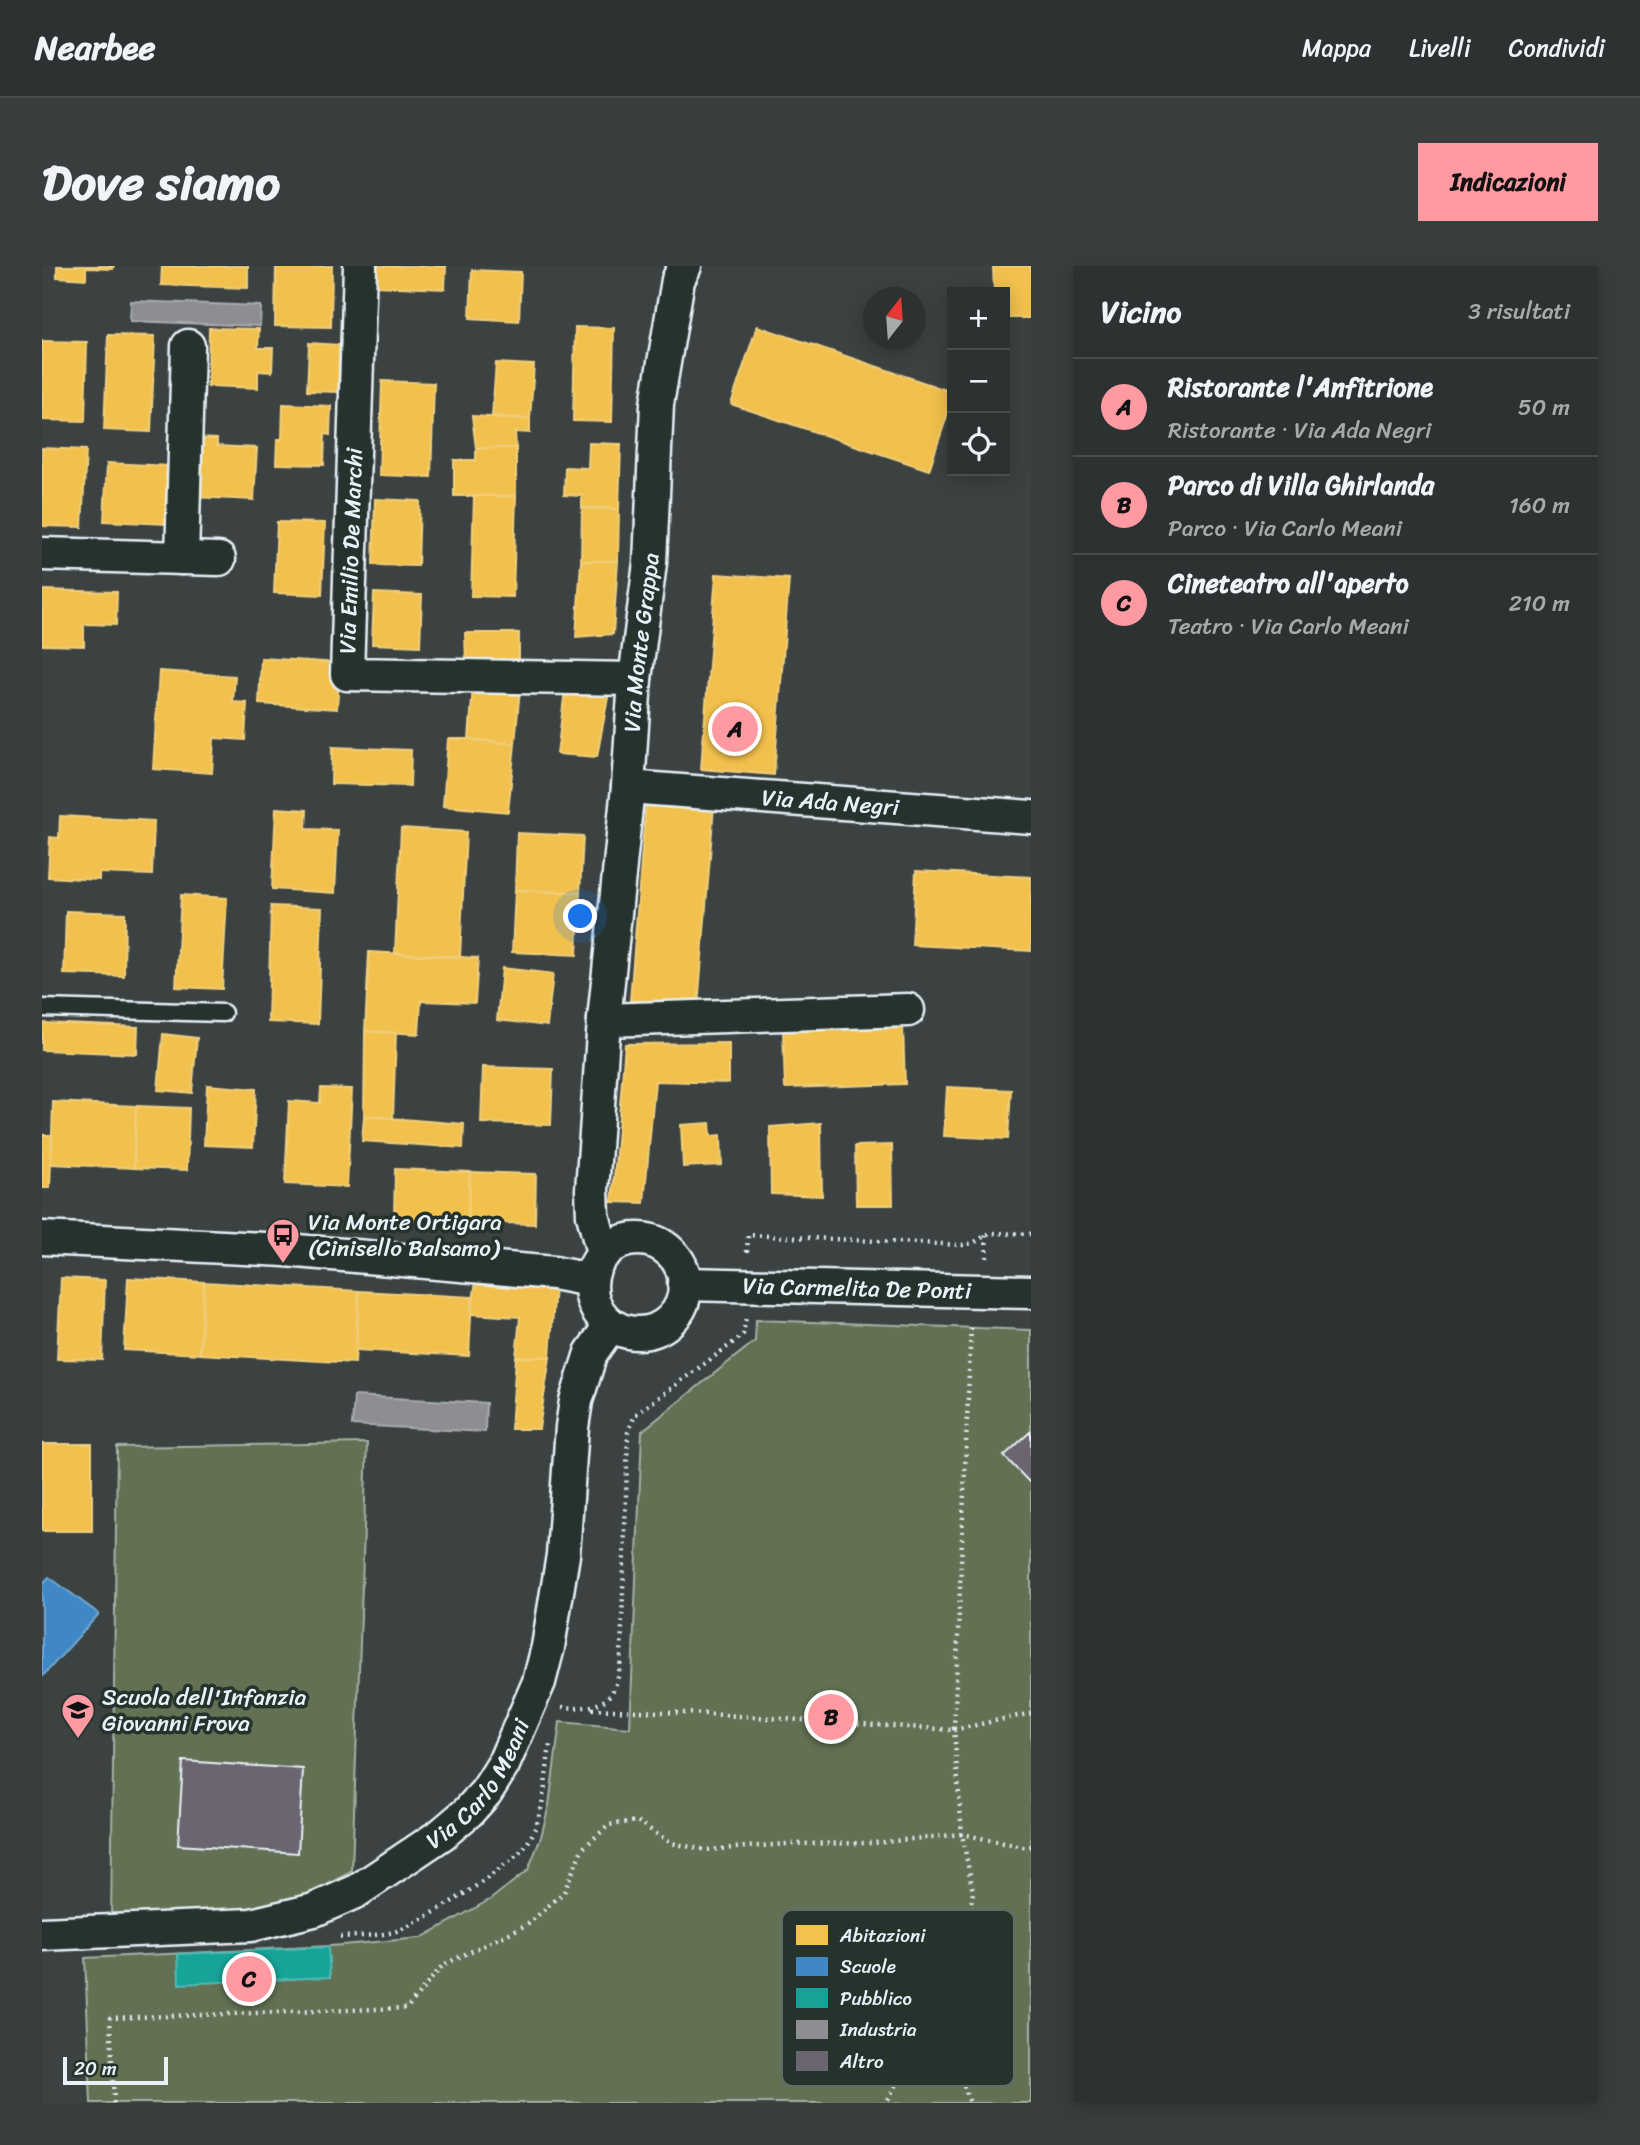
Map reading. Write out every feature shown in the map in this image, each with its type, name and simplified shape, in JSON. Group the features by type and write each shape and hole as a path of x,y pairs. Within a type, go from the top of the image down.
{"street":[{"name":"Via Emilio De Marchi","path":"360,266 347,674 635,679"},
{"name":"Via Monte Grappa","path":"597,1266 592,1190 604,1020 628,788 635,679 650,563 657,404 678,280 685,266"},
{"path":"182,558 188,346"},
{"path":"42,554 219,559"},
{"name":"Via Ada Negri","path":"628,788 1031,817"},
{"path":"604,1020 908,1010"},
{"path":"42,1238 285,1250 554,1273 597,1266"},
{"path":"638,1238 656,1242 672,1254 682,1270 684,1284 685,1297 678,1312 667,1324 652,1331 636,1333 610,1326 591,1296 597,1266 619,1242 638,1238"},
{"name":"Via Carmelita De Ponti","path":"684,1284 1031,1292"},
{"name":"Via Carlo Meani","path":"42,1934 251,1925 314,1910 357,1891 442,1834 468,1812 486,1792 503,1765 539,1682 548,1647 563,1555 576,1401 591,1353 610,1326"}],"lane":[{"path":"42,1008 223,1013"}],"path":[{"path":"988,1264 986,1234 1031,1234"},
{"path":"971,1320 954,1730 962,1834 973,1892 971,1910"},
{"path":"585,1709 954,1730 1031,1713"},
{"path":"114,2103 110,2018 407,2008 443,1965 528,1924 564,1892 582,1849 609,1825 637,1822 671,1843 706,1850 787,1844 874,1843 962,1834 1023,1847 1031,1846"},
{"path":"886,2103 895,2086"},
{"path":"964,2086 970,2103"}],"green space":[{"path":"756,1320 1031,1330 1031,2103 91,2103 85,1958 330,1946 421,1938 491,1899 528,1870 541,1837 549,1805 560,1722 630,1728 642,1431 755,1341"},
{"path":"367,1443 352,1871 310,1895 246,1910 111,1920 117,1447"}],"building: Abitazioni":[{"path":"57,266 114,266 113,269 86,268 86,279 57,277"},
{"path":"162,266 248,266 248,288 161,285"},
{"path":"276,266 332,266 331,327 275,326"},
{"path":"376,266 446,266 445,289 375,286"},
{"path":"993,266 1031,266 1031,318 1010,318 1010,287 994,287"},
{"path":"472,270 521,272 519,321 470,318"},
{"path":"757,326 947,390 947,416 929,470 731,404"},
{"path":"575,327 614,328 612,422 573,421"},
{"path":"209,328 259,329 258,348 273,348 272,372 258,371 258,388 208,386"},
{"path":"108,335 155,336 151,432 104,430"},
{"path":"42,341 87,342 85,421 42,420"},
{"path":"309,343 339,345 338,392 307,391"},
{"path":"496,363 534,365 530,419 492,416"},
{"path":"382,381 434,383 431,477 379,475"},
{"path":"283,404 331,406 330,435 325,434 324,465 276,464 277,439 282,439"},
{"path":"472,416 530,419 530,433 515,432 516,448 476,448"},
{"path":"195,438 217,439 217,446 257,448 254,500 193,497"},
{"path":"589,443 621,444 619,509 582,508 582,496 564,495 565,467 588,468"},
{"path":"42,448 86,450 82,527 42,526"},
{"path":"476,448 516,448 516,496 454,496 454,460 476,460"},
{"path":"107,463 170,466 167,524 104,521"},
{"path":"474,496 516,496 513,597 471,596"},
{"path":"375,499 420,501 418,566 373,565"},
{"path":"582,508 619,509 618,561 581,561"},
{"path":"277,522 325,523 322,595 274,593"},
{"path":"581,561 618,561 613,634 576,637"},
{"path":"716,574 789,579 774,775 701,769"},
{"path":"42,590 117,592 116,625 84,624 84,646 42,645"},
{"path":"374,593 422,595 420,646 372,644"},
{"path":"465,633 519,633 519,663 466,663"},
{"path":"261,658 340,663 337,709 259,704"},
{"path":"159,671 235,676 233,702 247,703 245,740 214,738 212,773 153,769"},
{"path":"473,685 520,688 515,744 469,739"},
{"path":"565,690 609,692 597,757 557,754"},
{"path":"448,739 515,744 508,812 443,806"},
{"path":"332,747 411,750 410,786 331,784"},
{"path":"646,800 714,806 698,1007 630,1001"},
{"path":"276,808 307,810 306,829 338,830 335,893 272,889"},
{"path":"60,816 154,821 152,875 99,873 99,880 48,877 50,837 59,838"},
{"path":"401,828 466,832 460,957 395,953"},
{"path":"517,833 583,836 580,893 515,890"},
{"path":"916,871 1031,877 1031,951 912,945"},
{"path":"515,890 580,893 577,955 512,952"},
{"path":"181,895 227,898 222,989 176,987"},
{"path":"271,906 322,908 318,1024 268,1022"},
{"path":"66,911 125,913 124,976 64,974"},
{"path":"369,952 478,958 475,1003 421,1001 419,1034 365,1031"},
{"path":"502,968 553,974 547,1026 497,1020"},
{"path":"42,1023 138,1027 137,1054 42,1050"},
{"path":"903,1026 905,1084 785,1088 783,1030"},
{"path":"365,1031 396,1033 393,1118 364,1116"},
{"path":"163,1034 197,1038 192,1093 158,1090"},
{"path":"729,1043 729,1083 655,1081 644,1203 612,1202 625,1044"},
{"path":"483,1067 553,1069 551,1125 481,1123"},
{"path":"207,1085 256,1089 253,1147 204,1145"},
{"path":"947,1087 1011,1090 1008,1139 944,1136"},
{"path":"321,1088 352,1089 347,1187 285,1184 289,1101 320,1103"},
{"path":"53,1102 136,1106 134,1168 51,1164"},
{"path":"136,1106 189,1108 187,1170 134,1168"},
{"path":"364,1116 464,1124 463,1148 362,1141"},
{"path":"710,1123 711,1136 721,1135 722,1165 683,1167 681,1125"},
{"path":"821,1123 822,1196 771,1194 770,1127"},
{"path":"42,1135 52,1135 50,1188 42,1188"},
{"path":"892,1145 893,1205 856,1205 855,1146"},
{"path":"395,1169 470,1172 468,1222 394,1219"},
{"path":"470,1172 536,1174 535,1224 468,1222"},
{"path":"61,1278 105,1280 102,1360 57,1359"},
{"path":"128,1278 204,1282 200,1354 124,1350"},
{"path":"476,1281 555,1285 550,1357 516,1357 520,1317 471,1314"},
{"path":"204,1282 359,1291 355,1363 200,1354"},
{"path":"359,1291 472,1297 469,1356 356,1350"},
{"path":"516,1357 550,1357 539,1429 511,1429"},
{"path":"42,1444 92,1444 92,1531 42,1531"}],"building: Scuole":[{"path":"49,1577 99,1614 42,1677 42,1584"}],"building: Pubblico":[{"path":"328,1947 330,1977 179,1984 178,1954"}],"building: Industria":[{"path":"131,301 261,306 260,326 130,321"},
{"path":"354,1396 486,1403 485,1432 352,1425"}],"building: Altro":[{"path":"1031,1431 1031,1484 1004,1456"},
{"path":"183,1761 303,1769 298,1853 178,1845"}],"place":[{"name":"Ristorante l'Anfitrione","path":"735,729"},
{"name":"Via Monte Ortigara (Cinisello Balsamo)","path":"283,1265"},
{"name":"Parco di Villa Ghirlanda","path":"831,1717"},
{"name":"Scuola dell'Infanzia Giovanni Frova","path":"78,1740"},
{"name":"Cineteatro all'aperto","path":"249,1979"}]}
